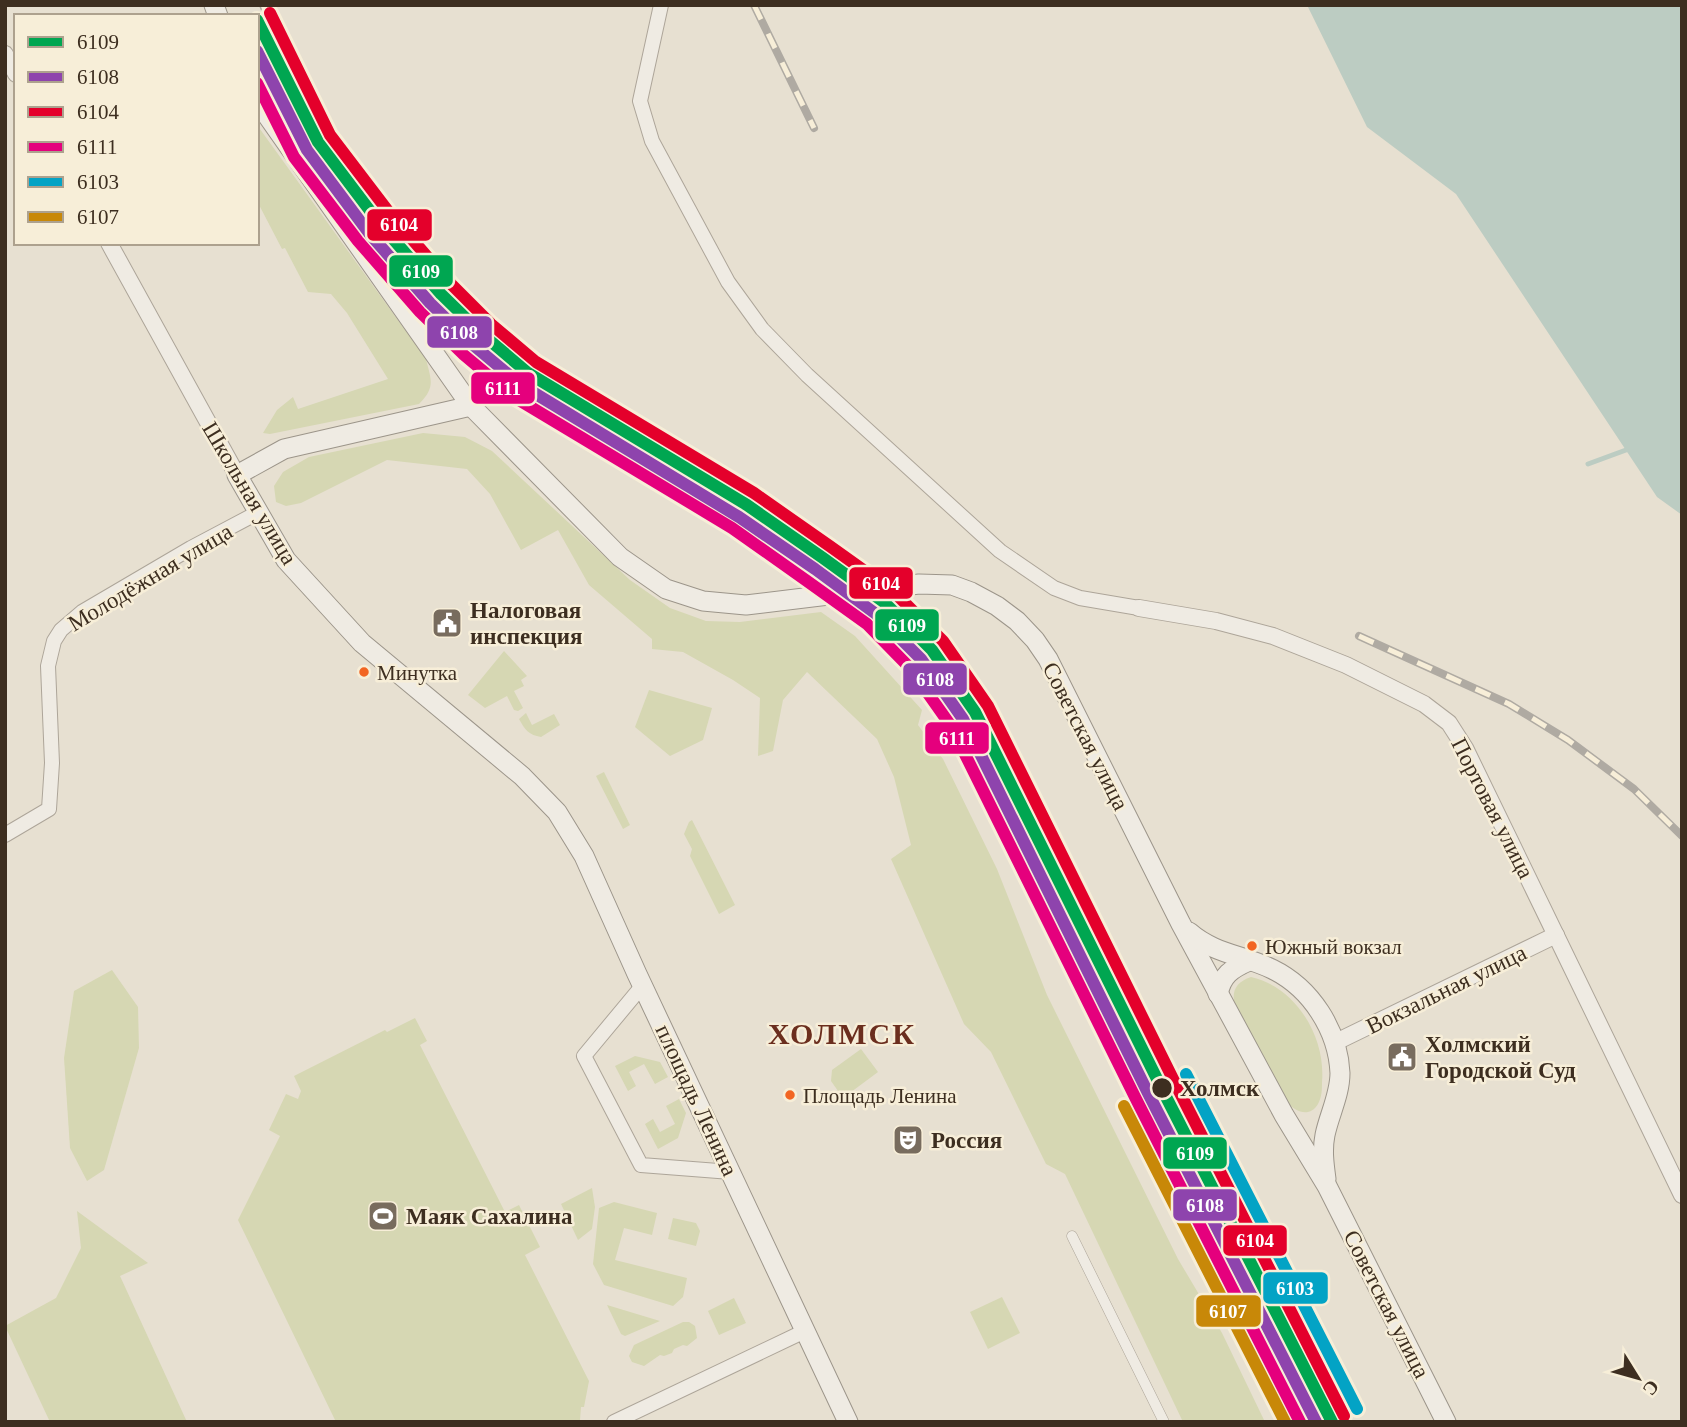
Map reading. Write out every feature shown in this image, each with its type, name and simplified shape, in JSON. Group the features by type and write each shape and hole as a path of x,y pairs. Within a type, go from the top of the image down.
{"main road":[{"path":"237,475 284,449 471,406 259,104"},
{"name":"Советская улица","path":"471,406 620,557 666,589 703,601 746,605 919,584 952,585 971,592 1007,614 1035,640 1048,659 1218,994 1283,1115 1327,1186 1446,1422"},
{"name":"Школьная улица","path":"237,475 286,560 362,643 522,776 557,812 584,856"},
{"name":"площадь Ленина","path":"584,856 848,1422"},
{"name":"Советская улица","path":"1181,924 1213,949 1272,969 1296,984 1318,1007 1336,1042 1340,1074 1334,1111 1325,1133 1327,1186"},
{"path":"1218,994 1221,981 1232,968 1248,961"},
{"path":"1283,1115 1294,1125 1309,1127 1323,1122 1334,1111"}],"street":[{"path":"661,5 640,101 652,141 729,282 762,329 807,374 1000,551 1054,588 1080,598 1139,608"},
{"path":"5,54 14,70"},
{"name":"Школьная улица","path":"110,245 237,475"},
{"name":"Молодёжная улица","path":"5,835 49,809 52,763 48,667 49,653 61,630 82,612 258,512"},
{"name":"Портовая улица","path":"1139,608 1216,621 1273,635 1346,665 1424,704 1449,723 1465,748 1682,1195"},
{"name":"Вокзальная улица","path":"1336,1042 1556,935"},
{"path":"643,985 584,1056 641,1166 731,1171"},
{"path":"1072,1236 1164,1422"},
{"path":"614,1422 808,1337"}],"green space":[{"path":"259,128 426,359 430,388 419,404 270,434 263,433 277,410 293,397 298,409 388,379 347,313 331,294 308,292 285,248 282,249 259,205"},
{"path":"423,433 465,437 492,451 630,580 670,608 706,621 740,622 821,612 855,636 922,710 918,725 943,759 997,869 1047,995 1178,1259 1222,1333 1265,1422 1183,1422 1065,1174 1046,1164 991,1052 964,1024 891,859 911,845 894,777 877,739 807,672 783,700 773,751 758,756 760,698 683,652 652,649 652,639 589,585 558,530 521,550 490,494 467,469 387,460 301,503 286,506 276,502 274,486 283,472 309,457"},
{"path":"504,651 527,676 521,680 524,686 514,691 523,708 518,711 514,710 507,696 485,708 468,695"},
{"path":"649,690 712,708 703,740 670,756 635,727"},
{"path":"526,713 532,725 554,714 560,725 541,737 533,735 519,719"},
{"path":"604,772 630,825 623,829 596,776"},
{"path":"692,820 735,905 719,914 690,856 692,849 684,834"},
{"path":"112,970 138,1007 139,1048 104,1170 87,1181 70,1148 64,1058 74,991"},
{"path":"1251,977 1282,991 1305,1016 1313,1032 1322,1065 1322,1087 1319,1101 1311,1111 1298,1111 1287,1102 1235,1006 1236,988"},
{"name":"Маяк Сахалина","path":"415,1018 427,1041 420,1045 505,1212 519,1205 540,1247 525,1255 589,1381 584,1407 581,1407 580,1420 577,1422 336,1422 238,1220 280,1136 269,1130 286,1094 298,1099 301,1091 294,1076 385,1030 387,1032"},
{"path":"861,1049 878,1072 843,1098 831,1081 832,1070"},
{"path":"635,1056 660,1062 668,1077 655,1084 644,1064 629,1072 636,1086 628,1091 615,1066"},
{"path":"679,1099 686,1113 678,1138 658,1149 645,1124 653,1119 660,1132 675,1124 666,1106"},
{"path":"592,1188 595,1207 592,1229 578,1240 561,1204"},
{"path":"614,1202 657,1213 652,1235 624,1228 615,1260 687,1278 683,1297 673,1306 604,1285 593,1264 599,1208"},
{"path":"77,1211 148,1263 120,1276 187,1422 50,1422 5,1326 56,1298 81,1248"},
{"path":"673,1218 696,1223 700,1231 696,1246 668,1239"},
{"path":"1002,1297 1020,1333 988,1349 970,1312"},
{"path":"734,1298 746,1323 719,1335 708,1311"},
{"path":"607,1305 660,1321 625,1336 621,1334"},
{"path":"683,1322 695,1326 697,1338 687,1346 683,1345 664,1356 660,1355 644,1366 632,1362 629,1356 634,1345"}],"shaded area":[{"path":"1307,5 1682,5 1682,515 1657,497 1456,194 1367,127"}],"waterway":[{"path":"1588,464 1626,450"}],"railway":[{"path":"263,5 329,134 391,215 456,289 538,360 747,505"},
{"path":"754,5 814,128"},
{"path":"1359,636 1509,704 1568,740 1634,789 1682,836"}],"transit line":[{"name":"6104","path":"270,13 330,135 391,215 451,284 491,324 536,362 754,493 831,547 894,592 943,641 988,706 1344,1416"},
{"name":"6109","path":"259,24 318,142 380,224 441,294 482,334 528,373 747,505 823,558 885,603 932,650 975,712 1161,1087 1332,1422"},
{"name":"6108","path":"259,55 307,150 369,233 430,303 472,344 521,385 739,517 815,569 876,614 921,659 963,719 1148,1093 1316,1422"},
{"name":"6111","path":"259,87 294,157 358,241 420,312 464,355 514,397 732,528 867,624 910,668 951,726 1300,1422"},
{"name":"6103","path":"1186,1074 1357,1409"},
{"name":"6107","path":"1124,1106 1285,1422"}],"place":[{"name":"Налоговая инспекция","path":"447,623"},
{"name":"Минутка","path":"364,672"},
{"name":"Южный вокзал","path":"1252,946"},
{"name":"Холмский Городской Суд","path":"1402,1057"},
{"name":"Холмск","path":"1162,1088"},
{"name":"Площадь Ленина","path":"790,1095"},
{"name":"Россия","path":"908,1140"},
{"name":"Маяк Сахалина","path":"383,1216"}],"district":[{"name":"ХОЛМСК","path":"842,1034"}]}
